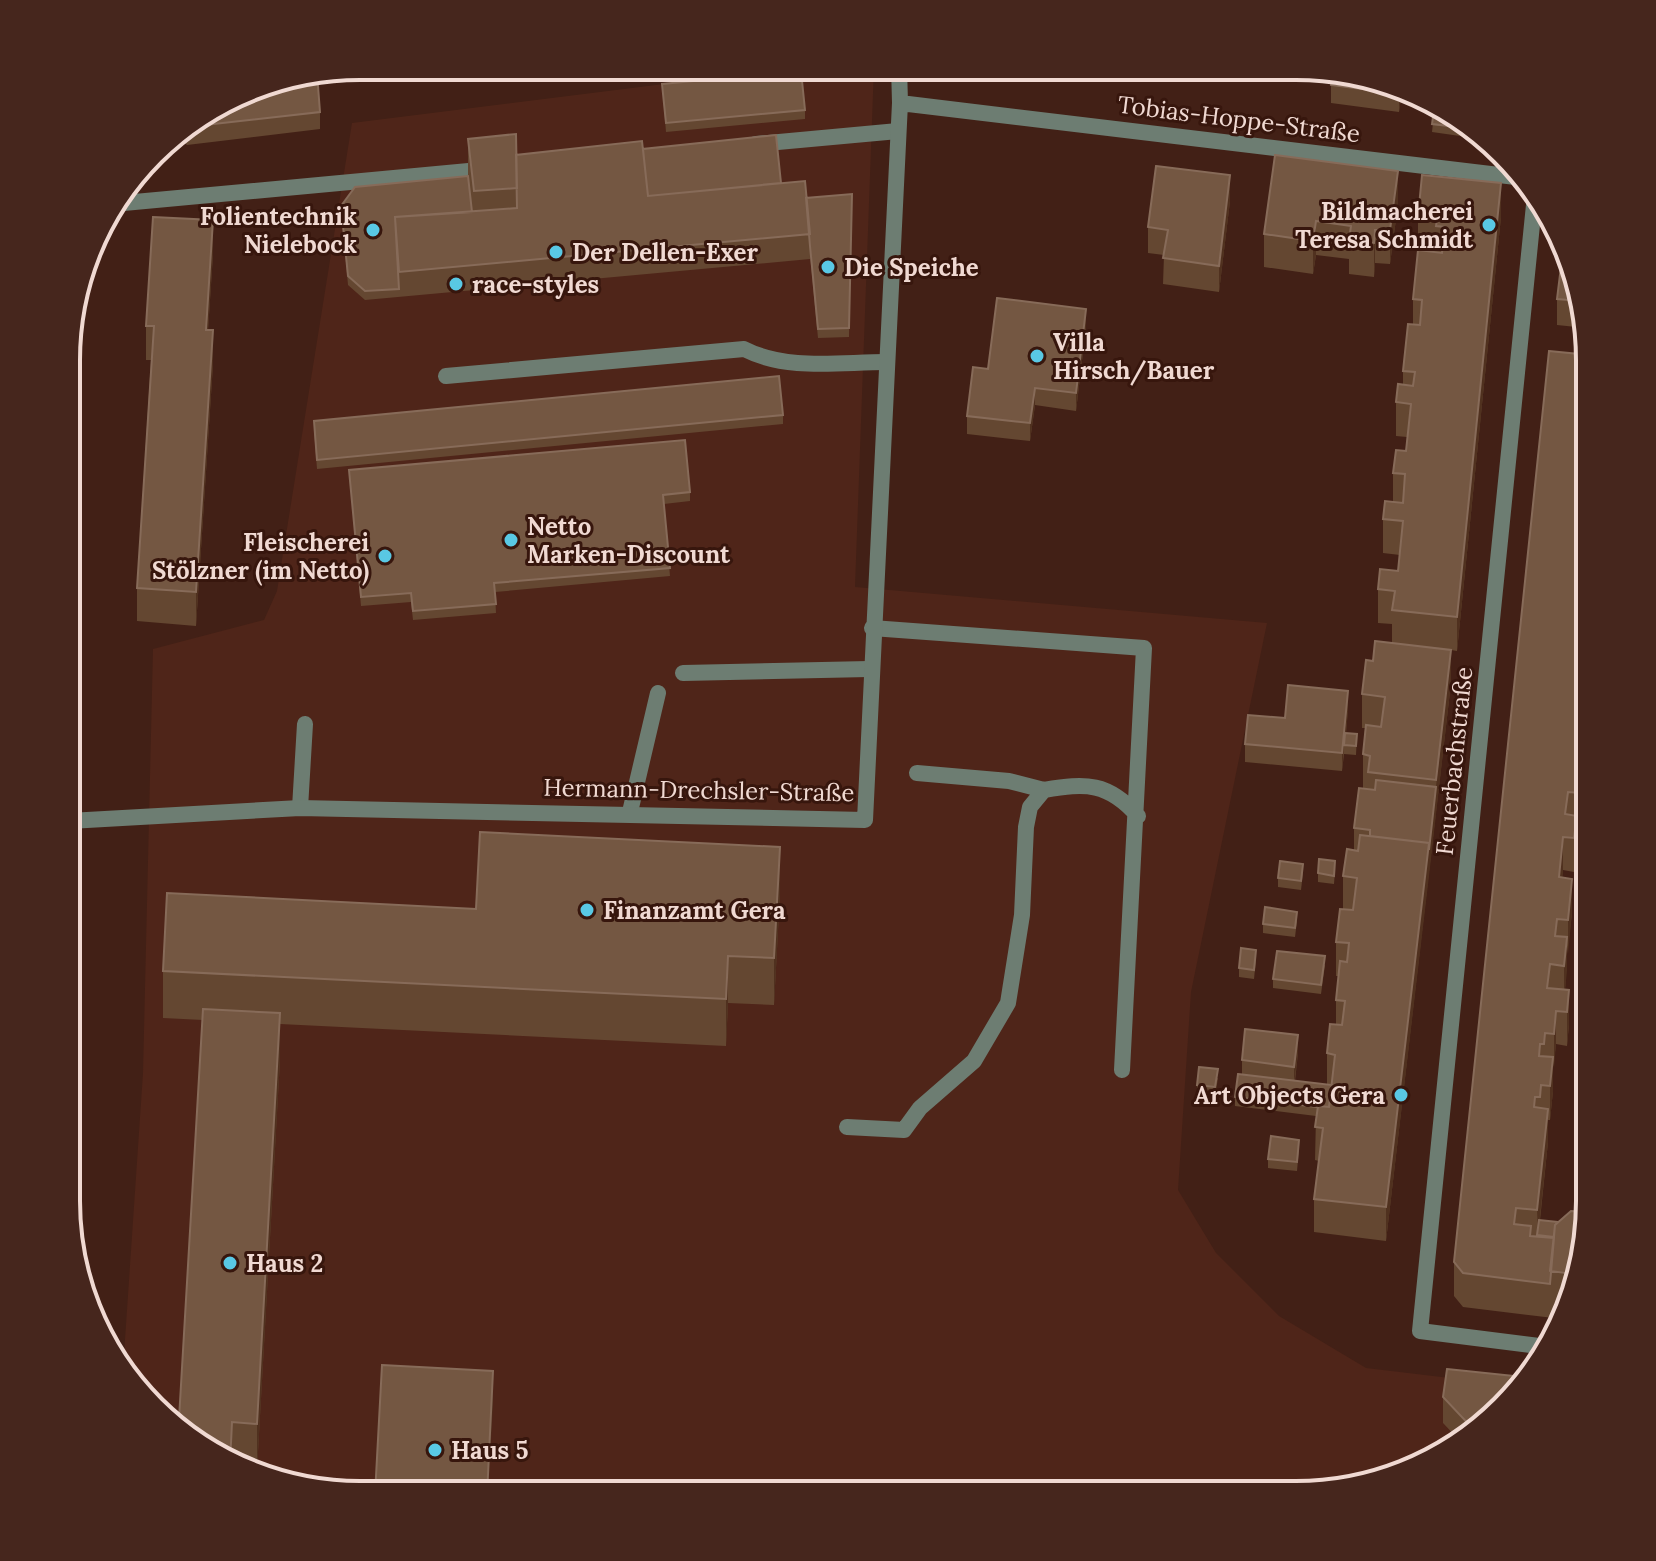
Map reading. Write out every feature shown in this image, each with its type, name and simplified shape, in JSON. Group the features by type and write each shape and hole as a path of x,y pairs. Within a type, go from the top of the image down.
{"street":[{"name":"Hermann-Drechsler-Straße","path":"81,820 300,808 630,812 865,820 869,669 899,81"},
{"name":"Tobias-Hoppe-Straße","path":"900,103 1507,176"},
{"path":"739,146 898,131"},
{"path":"129,203 500,168"},
{"name":"Feuerbachstraße","path":"1533,212 1420,1331 1535,1346"},
{"path":"446,376 744,349 763,359 786,363 886,362"},
{"path":"872,628 1144,648 1138,816 1122,1070"},
{"path":"683,673 869,669"},
{"path":"630,812 658,693"},
{"path":"300,808 305,724"},
{"path":"917,773 1009,781 1044,790 1096,786 1122,798 1138,816"},
{"path":"847,1127 904,1130 920,1108 974,1061 1008,1003 1022,915 1026,827 1030,807 1044,790"}],"shaded area":[{"path":"692,80 873,81 855,587 1267,623 1191,992 1178,1190 1216,1253 1279,1316 1366,1368 1507,1385 1481,1411 1451,1434 1403,1460 1350,1476 1314,1480 360,1481 324,1479 253,1460 205,1434 150,1386 124,1351 143,1073 153,649 264,620 277,591 352,123"}],"building":[{"path":"701,80 802,80 805,110 666,123 662,84"},
{"path":"318,83 320,112 209,124 270,95"},
{"path":"1331,85 1350,85 1367,90"},
{"path":"1433,117 1449,126 1432,124"},
{"path":"516,134 517,188 474,191 468,139"},
{"path":"776,135 781,183 648,196 643,149"},
{"path":"642,141 648,196 805,181 810,234 399,272 395,217 517,208 516,155"},
{"path":"1275,155 1398,171 1390,230 1375,230 1374,243 1349,240 1351,226 1316,221 1313,241 1264,234"},
{"path":"1156,166 1230,175 1219,266 1163,258 1168,230 1148,227"},
{"path":"1422,175 1501,183 1457,617 1392,610 1395,591 1378,589 1380,569 1398,571 1403,521 1383,519 1385,501 1403,503 1405,474 1393,473 1396,450 1406,451 1411,404 1396,402 1398,384 1413,386 1415,372 1403,371 1408,324 1420,325 1422,300 1413,299 1418,250 1442,253 1445,227 1436,226 1437,220 1418,217"},
{"path":"468,176 472,212 395,217 399,289 365,291 348,276 341,206 355,187"},
{"path":"852,194 849,328 818,329 806,198"},
{"path":"153,217 213,220 206,330 213,330 196,592 137,588 154,326 146,326"},
{"path":"1560,270 1569,300 1557,299"},
{"name":"Villa Hirsch/Bauer","path":"997,298 1086,309 1076,393 1035,388 1030,423 967,416 973,367 988,369"},
{"path":"1549,351 1575,354 1576,793 1568,792 1565,814 1576,816 1576,827 1574,838 1563,837 1559,877 1572,879 1568,920 1557,919 1555,936 1567,937 1564,966 1550,964 1547,988 1569,990 1567,1012 1556,1011 1554,1034 1545,1033 1544,1044 1540,1044 1539,1056 1553,1057 1550,1086 1541,1085 1540,1097 1535,1097 1534,1107 1548,1109 1537,1210 1516,1208 1514,1224 1531,1226 1530,1236 1554,1238 1550,1284 1463,1273 1454,1262"},
{"path":"779,376 783,415 317,460 314,421"},
{"name":"Netto Marken-Discount","path":"685,440 690,492 663,495 670,568 494,583 496,604 413,611 411,593 361,597 349,470"},
{"path":"1375,641 1451,650 1436,780 1368,772 1370,756 1363,754 1366,725 1381,727 1385,697 1362,694 1366,660 1373,661"},
{"path":"1288,685 1348,691 1342,753 1245,744 1248,715 1285,718"},
{"path":"1345,733 1357,734 1356,746 1344,745"},
{"path":"1376,780 1436,787 1429,850 1429,843 1370,836 1370,830 1354,828 1359,788 1375,790"},
{"path":"480,832 780,847 774,958 728,956 726,999 163,971 167,893 476,909"},
{"path":"1360,835 1429,843 1386,1207 1314,1199 1323,1128 1315,1127 1318,1106 1329,1107 1335,1055 1327,1053 1330,1024 1342,1025 1345,1001 1336,1000 1340,961 1347,962 1349,943 1336,942 1340,909 1353,910 1357,878 1343,876 1347,849 1358,851"},
{"path":"1319,859 1335,861 1334,876 1318,873"},
{"path":"1280,861 1303,864 1301,881 1278,878"},
{"path":"1265,907 1297,912 1295,928 1263,924"},
{"path":"1241,948 1256,950 1254,970 1239,968"},
{"path":"1277,951 1325,956 1321,985 1273,979"},
{"name":"Haus 2","path":"203,1009 280,1013 257,1424 232,1422 231,1449 179,1414"},
{"path":"1245,1029 1298,1035 1294,1067 1242,1060"},
{"path":"1199,1067 1218,1069 1215,1087 1197,1085"},
{"path":"1238,1074 1332,1085 1329,1107 1235,1097"},
{"path":"1271,1136 1299,1140 1297,1162 1268,1159"},
{"path":"1571,1211 1575,1211 1574,1237 1566,1273 1550,1271 1555,1225"},
{"path":"1539,1220 1558,1222 1554,1237 1537,1235"},
{"name":"Haus 5","path":"382,1365 493,1371 488,1481 376,1481"},
{"path":"1447,1369 1514,1376 1467,1422 1443,1397"}],"place":[{"name":"Bildmacherei Teresa Schmidt","path":"1489,225"},
{"name":"Folientechnik Nielebock","path":"373,230"},
{"name":"Der Dellen-Exer","path":"556,252"},
{"name":"Die Speiche","path":"828,267"},
{"name":"race-styles","path":"456,284"},
{"name":"Villa Hirsch/Bauer","path":"1037,356"},
{"name":"Netto Marken-Discount","path":"511,540"},
{"name":"Fleischerei Stölzner (im Netto)","path":"385,556"},
{"name":"Finanzamt Gera","path":"587,910"},
{"name":"Art Objects Gera","path":"1401,1095"},
{"name":"Haus 2","path":"230,1263"},
{"name":"Haus 5","path":"435,1450"}]}
